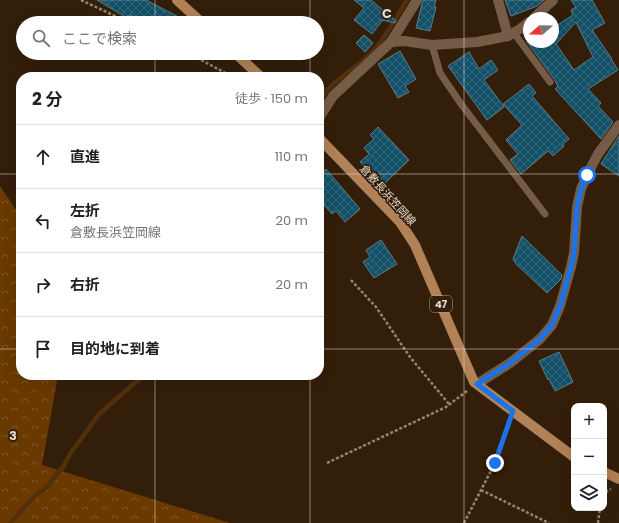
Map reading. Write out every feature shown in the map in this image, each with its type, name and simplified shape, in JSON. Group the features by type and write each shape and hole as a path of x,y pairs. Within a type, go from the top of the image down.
{"main road":[{"path":"177,0 194,16"},
{"path":"243,60 256,72"},
{"name":"倉敷長浜笠岡線","path":"324,143 400,222 415,245 474,382 571,455"},
{"path":"607,475 617,483"}],"street":[{"path":"324,110 333,96 391,42 416,0"},
{"path":"498,0 511,34"},
{"path":"540,12 553,0"},
{"path":"391,42 404,41 432,45 477,42 511,34 523,26"},
{"path":"477,384 510,363 540,339 552,325 560,306 574,253 577,207 581,189 598,154 619,125"}],"lane":[{"path":"511,34 550,82"},
{"path":"432,45 440,73 461,104 545,214"}],"path":[{"path":"81,0 115,16"},
{"path":"201,60 224,72"},
{"path":"351,280 376,307 410,358 449,404"},
{"path":"327,463 449,404 477,384"},
{"path":"464,523 495,463 513,411"},
{"path":"607,491 617,483"},
{"path":"481,490 549,523"},
{"path":"598,523 600,511"}],"green space":[{"path":"0,186 16,210 16,380 57,380 42,465 230,523 0,523"}],"building":[{"path":"97,0 146,0 177,16 130,15 124,16"},
{"path":"354,0 371,0 396,21 395,23 382,20 372,34 354,20 364,8"},
{"path":"423,0 436,0 434,7 436,7 430,31 416,28"},
{"path":"505,0 544,0 537,6 511,16"},
{"path":"571,0 592,0 605,23 592,30 618,70 588,89 601,103 598,106 613,122 601,139 555,89 558,86 554,79 531,48 559,48 574,70 593,57 576,22 559,41 559,24 573,15 571,10 576,7"},
{"path":"364,35 373,43 365,52 356,43"},
{"path":"400,51 416,79 405,86 409,92 398,98 378,64"},
{"path":"469,52 479,69 491,60 498,70 484,80 504,107 487,120 448,66"},
{"path":"529,84 536,93 532,96 569,139 553,156 548,151 521,174 510,160 518,154 506,140 522,125 503,104"},
{"path":"378,127 409,160 382,186 360,162 369,154 364,148 374,139 370,135"},
{"path":"619,136 619,176 601,164"},
{"path":"326,169 360,209 345,222 336,211 332,214 324,205 324,171"},
{"path":"522,236 562,275 561,279 547,293 516,264 513,259"},
{"path":"381,240 397,264 374,278 363,262 370,257 366,250"},
{"path":"559,352 573,382 555,391 539,361"}],"waterway":[{"path":"324,94 331,86 372,52 407,0"},
{"path":"10,523 35,496 47,487 63,467 70,454 99,414 138,380"}],"route":[{"path":"495,463 513,411 477,384 510,363 523,351 540,339 552,325 558,314 574,253 577,207 581,189 587,175"}]}
